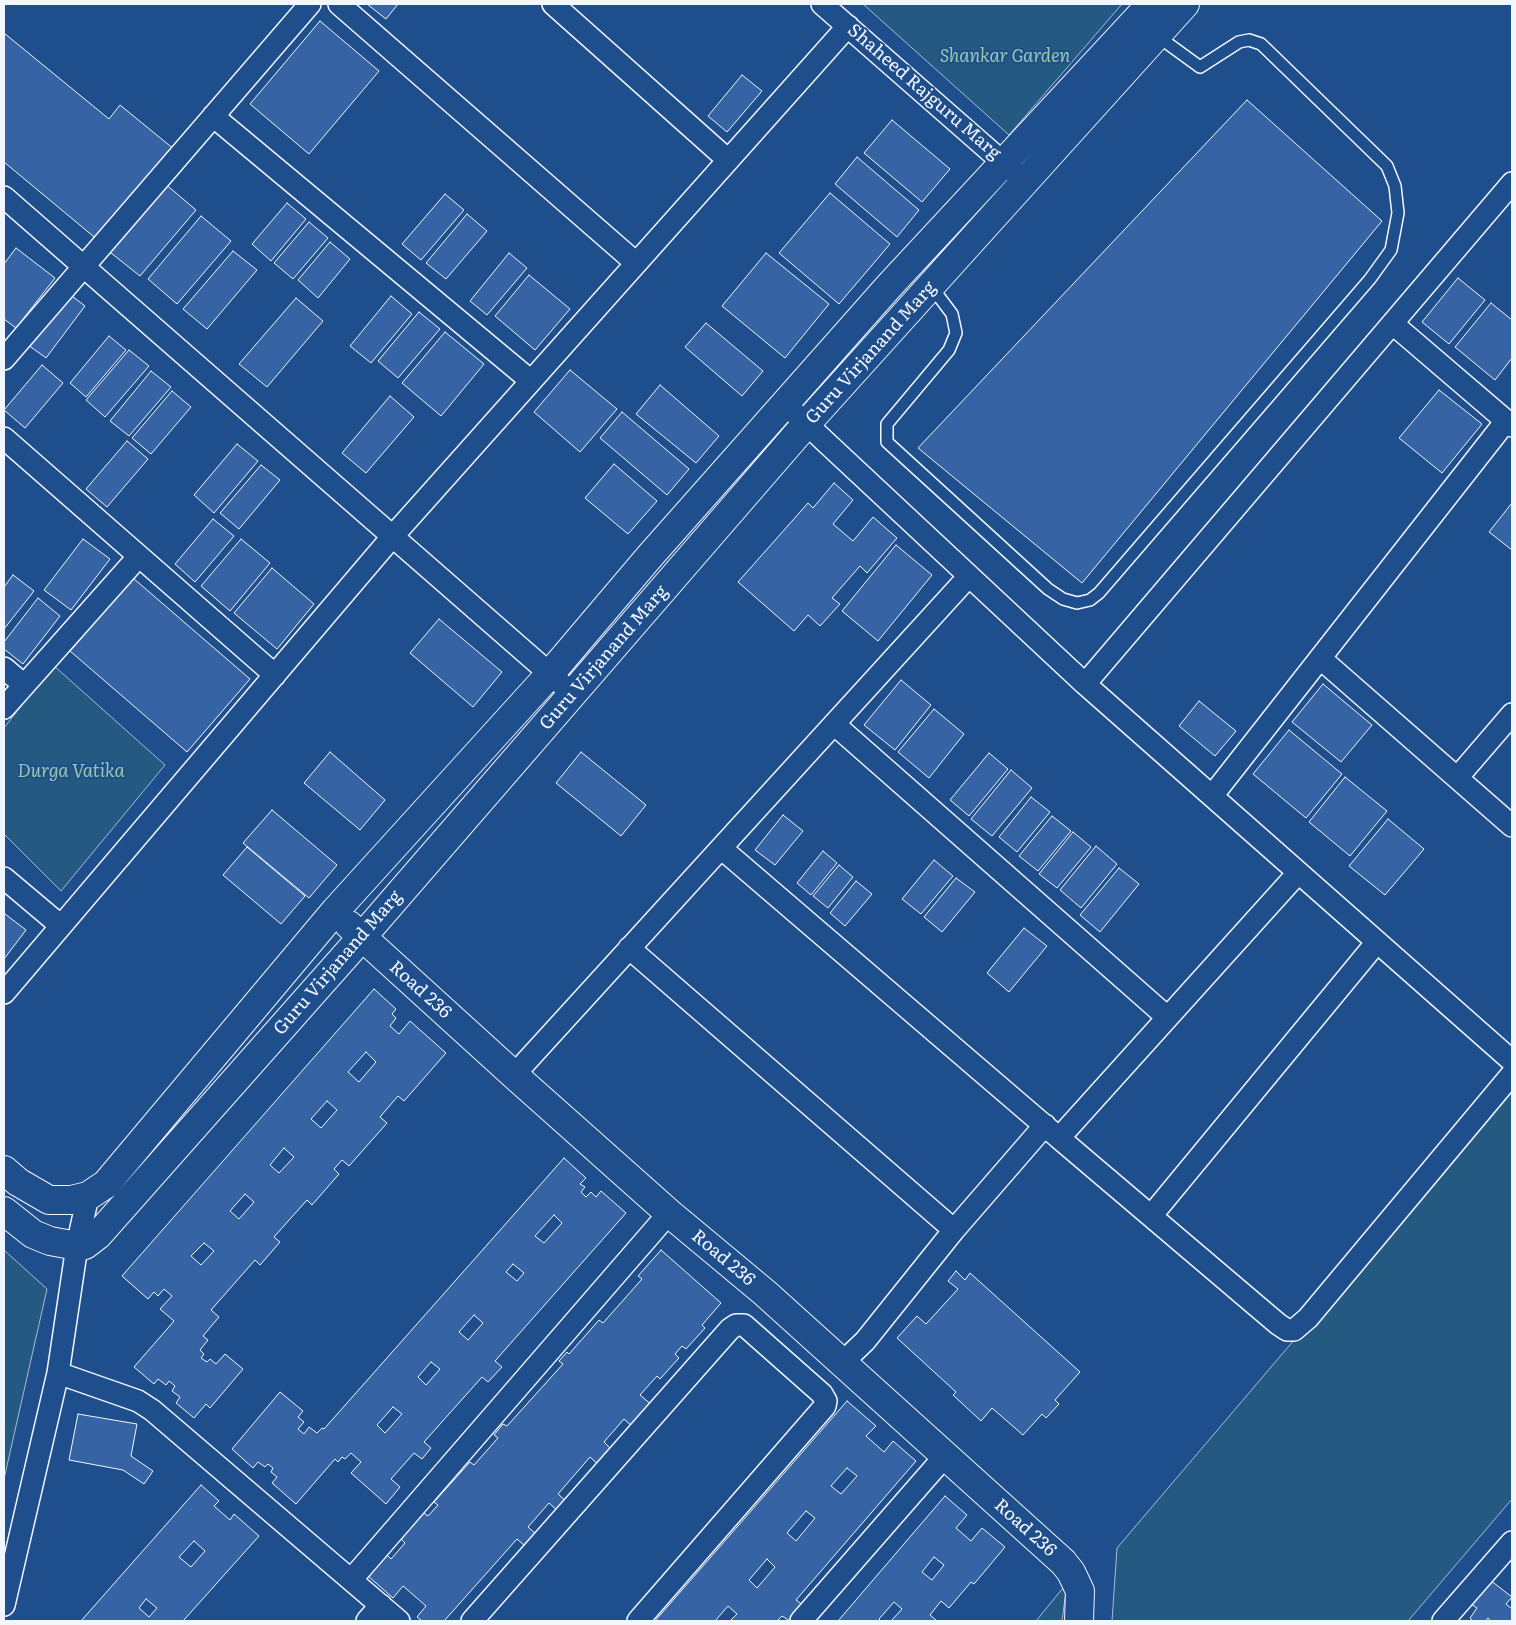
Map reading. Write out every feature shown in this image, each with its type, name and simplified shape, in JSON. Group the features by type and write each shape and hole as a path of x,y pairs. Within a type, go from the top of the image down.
{"street":[{"path":"4,358 11,336 83,266 310,4"},
{"path":"339,4 636,263"},
{"path":"553,4 728,160"},
{"name":"Shaheed Rajguru Marg","path":"822,4 1025,182"},
{"name":"Guru Virjanand Marg","path":"4,1170 18,1182 49,1200 71,1200 88,1196 106,1184 336,911 550,674 656,549 890,285 1151,4"},
{"name":"Guru Virjanand Marg","path":"77,1246 85,1245 98,1235 362,937 807,423 1185,4"},
{"path":"4,993 392,537 848,26"},
{"path":"213,116 532,381"},
{"path":"1085,684 1512,183"},
{"path":"4,197 573,694"},
{"path":"1212,796 1320,658 1509,424 1393,324"},
{"path":"785,404 1085,684 1512,1062"},
{"path":"4,438 275,675"},
{"path":"4,708 139,556"},
{"path":"514,1075 969,576"},
{"path":"1320,658 1512,826"},
{"path":"4,668 24,685"},
{"path":"1457,778 1512,714"},
{"path":"834,724 1167,1018"},
{"path":"720,848 1287,1330 1294,1330 1308,1318 1512,1074"},
{"path":"841,1364 865,1341 954,1230 1167,1018 1298,873"},
{"path":"4,878 61,926"},
{"name":"Road 236","path":"336,911 362,937 514,1075 669,1213 765,1294 1071,1572 1080,1591 1079,1621"},
{"path":"1151,1216 1377,942"},
{"path":"629,948 954,1230"},
{"path":"4,1605 58,1374 77,1246 88,1196"},
{"path":"4,1211 33,1234 50,1241 77,1246"},
{"path":"351,1580 669,1213"},
{"path":"472,1621 730,1329 736,1325 744,1325 822,1394 826,1401 825,1406 638,1621"},
{"path":"58,1374 138,1402 152,1410 399,1621"},
{"path":"801,1621 945,1456"},
{"path":"1443,1621 1512,1542"},
{"path":"367,1621 381,1605"}],"lane":[{"path":"931,286 952,314 956,333 949,350 888,424 887,442 1048,589 1063,599 1077,603 1090,600 1099,593 1370,278 1390,250 1398,213 1395,186 1387,166 1261,44 1249,40 1239,42 1200,67 1156,35"}],"green space":[{"name":"Shankar Garden","path":"863,4 1122,4 1009,135"},
{"name":"Durga Vatika","path":"53,665 165,765 61,891 4,834 4,728"},
{"path":"1512,1084 1512,1499 1408,1621 1112,1621 1117,1548"},
{"path":"4,1250 47,1289 4,1479"},
{"path":"1067,1583 1062,1621 1036,1621"}],"building":[{"path":"367,4 398,4 386,19"},
{"path":"320,21 379,71 309,154 250,104"},
{"path":"4,33 109,119 120,105 175,150 99,241 4,162"},
{"path":"742,75 762,91 727,132 708,116"},
{"path":"1247,100 1382,221 1082,583 918,448"},
{"path":"892,120 950,169 922,202 864,153"},
{"path":"857,157 919,210 897,237 835,184"},
{"path":"163,182 196,210 140,276 106,249"},
{"path":"830,193 890,244 839,304 779,253"},
{"path":"445,194 464,210 421,260 402,244"},
{"path":"287,203 306,219 271,261 252,244"},
{"path":"467,214 487,231 446,279 426,263"},
{"path":"201,216 231,241 177,304 148,279"},
{"path":"309,222 328,238 293,279 274,263"},
{"path":"330,242 350,259 318,298 298,280"},
{"path":"16,248 55,278 16,328 4,319 4,264"},
{"path":"233,251 257,270 207,329 183,309"},
{"path":"509,253 527,268 487,315 470,301"},
{"path":"766,253 829,304 785,358 722,306"},
{"path":"529,275 570,309 535,350 495,316"},
{"path":"1458,278 1485,300 1449,344 1422,322"},
{"path":"64,290 85,306 46,358 24,342"},
{"path":"391,296 412,314 371,363 350,346"},
{"path":"296,298 323,321 267,387 239,364"},
{"path":"1491,303 1512,320 1512,358 1495,380 1455,347"},
{"path":"419,312 440,329 398,378 378,361"},
{"path":"706,323 763,371 742,396 685,347"},
{"path":"445,332 484,364 441,416 402,383"},
{"path":"109,336 126,350 86,397 70,383"},
{"path":"129,350 149,366 105,417 86,400"},
{"path":"42,365 63,383 25,428 4,410"},
{"path":"570,370 617,409 580,452 534,412"},
{"path":"151,371 171,387 129,436 110,421"},
{"path":"660,385 719,436 696,463 636,414"},
{"path":"1439,390 1482,424 1442,473 1399,438"},
{"path":"172,391 191,407 151,454 132,438"},
{"path":"390,396 414,417 366,473 342,453"},
{"path":"622,412 689,469 667,495 600,438"},
{"path":"127,441 148,459 107,507 86,489"},
{"path":"237,444 258,461 214,513 194,495"},
{"path":"614,464 657,501 628,534 585,498"},
{"path":"261,465 280,480 239,529 220,513"},
{"path":"834,483 853,500 833,524 853,541 873,517 897,538 867,573 860,566 832,598 840,604 820,626 808,615 794,631 738,582 808,503 813,508"},
{"path":"1512,503 1512,550 1489,532"},
{"path":"213,519 234,536 195,582 175,564"},
{"path":"83,539 110,559 71,610 44,590"},
{"path":"241,539 270,563 230,611 201,586"},
{"path":"896,545 932,575 878,641 842,611"},
{"path":"272,568 314,604 277,649 234,613"},
{"path":"13,575 34,591 4,629 4,587"},
{"path":"133,578 250,679 187,752 70,651"},
{"path":"38,598 60,616 23,664 4,649 4,642"},
{"path":"439,619 502,672 473,707 410,653"},
{"path":"901,680 931,705 895,750 864,725"},
{"path":"1323,684 1372,725 1341,762 1292,722"},
{"path":"1199,701 1236,731 1215,756 1179,726"},
{"path":"934,709 964,734 929,778 898,752"},
{"path":"1289,730 1342,774 1306,818 1253,774"},
{"path":"330,752 385,800 360,830 304,783"},
{"path":"581,752 646,805 621,836 556,783"},
{"path":"989,753 1008,769 969,816 950,800"},
{"path":"1011,770 1032,788 992,836 971,819"},
{"path":"1345,777 1387,811 1350,856 1309,822"},
{"path":"1031,797 1050,812 1017,852 999,837"},
{"path":"272,810 337,865 309,898 243,843"},
{"path":"783,815 803,831 775,865 755,850"},
{"path":"1052,816 1071,831 1038,871 1019,856"},
{"path":"1388,819 1424,849 1385,895 1349,866"},
{"path":"1073,832 1091,847 1057,888 1039,874"},
{"path":"1096,846 1117,864 1081,908 1060,890"},
{"path":"247,847 305,896 281,924 223,875"},
{"path":"823,851 837,863 811,895 797,883"},
{"path":"934,860 953,876 921,914 902,899"},
{"path":"839,865 853,877 828,908 813,896"},
{"path":"1119,868 1139,884 1100,932 1080,915"},
{"path":"956,878 975,892 942,932 924,917"},
{"path":"856,881 872,894 845,926 830,913"},
{"path":"4,915 26,930 4,959"},
{"path":"1024,928 1047,946 1009,992 987,973"},
{"path":"374,989 396,1009 392,1014 396,1018 390,1026 399,1034 410,1021 446,1053 404,1101 398,1096 380,1117 387,1123 349,1166 342,1160 334,1169 339,1174 312,1205 307,1200 274,1237 280,1242 260,1265 255,1260 211,1310 219,1317 203,1336 208,1340 200,1350 204,1354 201,1358 207,1362 210,1359 216,1364 225,1354 243,1369 210,1408 206,1404 194,1418 176,1403 180,1397 172,1391 175,1386 169,1381 166,1385 158,1379 154,1384 134,1367 174,1321 160,1309 172,1296 164,1289 158,1296 154,1292 148,1299 122,1276","holes":["366,1052 376,1062 359,1082 348,1072","327,1101 337,1110 321,1128 311,1119","284,1148 294,1157 279,1173 270,1165","245,1194 254,1202 239,1219 230,1211","204,1243 214,1251 201,1265 191,1256"]},
{"path":"564,1158 586,1178 580,1184 585,1187 581,1192 586,1197 591,1192 596,1197 601,1191 626,1213 495,1361 502,1367 488,1382 482,1377 424,1442 431,1448 422,1459 414,1453 391,1479 400,1487 386,1504 351,1473 361,1462 351,1453 345,1459 342,1457 338,1462 335,1459 296,1504 272,1483 277,1477 271,1472 273,1468 268,1464 265,1467 258,1462 253,1468 232,1449 280,1392 303,1411 298,1417 304,1422 298,1429 304,1434 309,1427 317,1433 322,1428 324,1429","holes":["554,1215 562,1223 544,1243 535,1236","513,1264 524,1273 517,1281 506,1272","474,1315 483,1323 468,1340 459,1332","431,1362 440,1369 426,1385 418,1377","393,1407 402,1414 385,1433 377,1425"]},
{"path":"661,1250 721,1303 702,1325 705,1328 686,1349 682,1346 675,1354 679,1358 660,1379 657,1376 640,1395 653,1406 634,1428 624,1419 604,1442 615,1453 602,1468 590,1457 558,1494 567,1502 558,1511 549,1503 528,1527 537,1535 526,1547 517,1539 444,1621 422,1621 417,1617 426,1606 403,1586 393,1598 368,1576 387,1555 391,1559 405,1543 401,1539 424,1513 428,1516 438,1505 434,1502 470,1462 474,1465 498,1438 494,1435 503,1424 507,1426 563,1364 559,1361 567,1352 569,1354 599,1320 603,1323 642,1279 638,1276"},
{"path":"956,1271 965,1280 970,1273 1080,1372 1055,1400 1059,1404 1046,1418 1042,1414 1023,1435 992,1408 981,1421 953,1395 956,1392 897,1338 917,1316 926,1324 958,1289 948,1281"},
{"path":"847,1401 876,1426 866,1436 884,1452 893,1441 916,1461 796,1600 804,1606 790,1621 782,1616 777,1621 730,1621 737,1614 728,1606 715,1621 655,1621","holes":["847,1468 857,1476 841,1494 831,1486","806,1511 815,1518 796,1541 787,1533","767,1559 775,1567 757,1588 749,1580"]},
{"path":"78,1414 137,1424 131,1456 153,1471 144,1484 123,1470 69,1460"},
{"path":"201,1485 219,1501 214,1506 230,1520 234,1514 259,1536 183,1621 81,1621","holes":["194,1541 205,1551 191,1567 179,1557","146,1599 157,1608 149,1617 139,1608"]},
{"path":"945,1496 967,1515 956,1528 971,1541 982,1528 1005,1547 974,1584 971,1582 949,1608 941,1601 930,1615 937,1621 891,1621 902,1609 894,1602 879,1619 881,1621 838,1621","holes":["934,1557 944,1565 932,1580 922,1572"]},
{"path":"1490,1580 1512,1597 1506,1604 1512,1609 1512,1621 1491,1621 1488,1618 1485,1621 1473,1621 1470,1618 1477,1608 1471,1604"}]}
